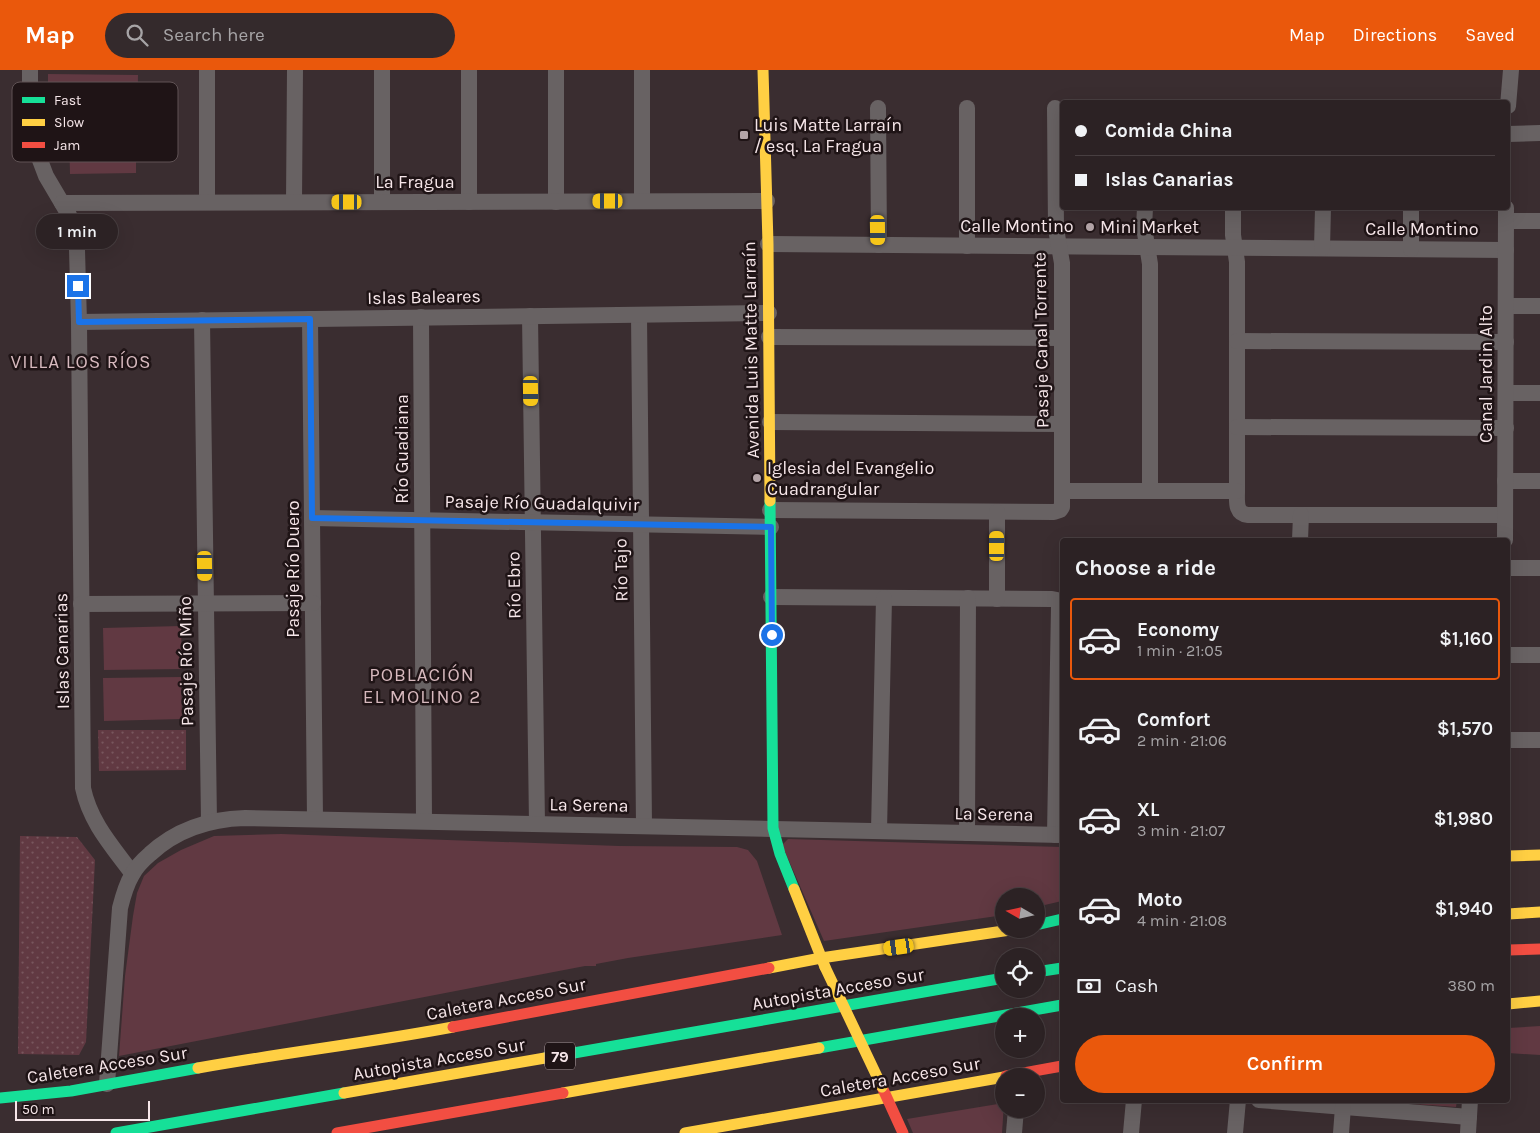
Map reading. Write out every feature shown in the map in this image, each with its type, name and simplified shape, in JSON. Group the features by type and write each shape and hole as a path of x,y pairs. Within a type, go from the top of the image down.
{"main road":[{"name":"Avenida Luis Matte Larraín","path":"763,70 769,313 773,828 780,854 823,963 903,1133"},
{"path":"1510,856 1540,855"},
{"path":"1510,914 1540,912"},
{"path":"1045,923 1060,919"},
{"name":"Caletera Acceso Sur","path":"0,1098 71,1091 251,1059 389,1039 995,933"},
{"path":"1510,950 1540,948"},
{"path":"1045,971 1060,968"},
{"name":"Autopista Acceso Sur","path":"116,1133 995,980"},
{"path":"1510,1004 1540,1001"},
{"name":"79","path":"337,1133 1060,1005"},
{"name":"Caletera Acceso Sur","path":"1045,1069 1060,1066"},
{"name":"Caletera Acceso Sur","path":"685,1133 995,1079"}],"street":[{"path":"207,70 207,202"},
{"path":"294,70 294,202"},
{"path":"382,70 382,202"},
{"path":"469,70 469,202"},
{"path":"556,70 556,202"},
{"path":"642,70 642,201"},
{"path":"1508,100 1511,70"},
{"path":"878,108 879,245"},
{"path":"967,108 967,246"},
{"name":"Pasaje Canal Torrente","path":"997,512 1054,512 1060,510 1063,504 1062,263 1056,229 1055,108"},
{"path":"1510,134 1540,134"},
{"name":"Islas Canarias","path":"41,162 46,176 70,216 76,240 79,322 83,788 93,819 132,873"},
{"name":"La Fragua","path":"62,203 767,201"},
{"path":"1145,210 1144,227 1150,264 1150,491"},
{"path":"1233,210 1233,234 1237,262 1237,505 1240,512 1244,514 1301,515 1505,515"},
{"path":"1322,248 1323,210"},
{"path":"1411,210 1411,249"},
{"path":"1506,214 1540,221"},
{"name":"Canal Jardin Alto","path":"1505,538 1506,214"},
{"name":"Calle Montino","path":"768,244 1506,250"},
{"path":"1506,306 1540,306"},
{"name":"Islas Baleares","path":"79,322 769,313"},
{"name":"Río Tajo","path":"639,315 644,826"},
{"name":"Río Ebro","path":"530,316 537,824"},
{"name":"Río Guadiana","path":"421,318 424,821"},
{"name":"Pasaje Río Duero","path":"310,319 315,819"},
{"name":"Pasaje Río Miño","path":"202,320 209,822"},
{"path":"769,338 1062,338"},
{"path":"1237,341 1506,342"},
{"path":"1506,393 1540,393"},
{"path":"770,422 1062,424"},
{"path":"1237,427 1506,428"},
{"path":"1505,480 1540,481"},
{"path":"1062,491 1237,491"},
{"path":"770,510 997,512 997,598"},
{"path":"1300,538 1301,515"},
{"name":"Pasaje Río Guadalquivir","path":"312,518 771,527"},
{"path":"1510,568 1540,568"},
{"path":"771,597 1057,600 1059,606 1059,835"},
{"path":"879,831 884,598"},
{"path":"968,598 968,833"},
{"path":"81,604 313,603"},
{"path":"1510,655 1540,655"},
{"path":"1510,740 1540,740"},
{"name":"La Serena","path":"132,873 169,839 181,832 226,818 1059,835"},
{"path":"107,1084 120,908 132,873"},
{"path":"1131,1133 1134,1103"},
{"path":"1235,1133 1238,1103"},
{"path":"1295,1103 1343,1107 1468,1125 1470,1103"},
{"path":"1341,1133 1343,1107"},
{"path":"1014,1133 1015,1118"}],"shaded area":[{"path":"48,74 138,75 138,82 48,82"},
{"path":"70,162 136,162 136,173 70,174"},
{"path":"181,626 182,669 104,670 103,628"},
{"path":"181,677 182,719 104,721 103,678"},
{"path":"98,730 186,730 186,770 99,771"},
{"path":"281,834 619,846 737,847 748,850 757,861 782,935 628,958 596,964 596,966 585,966 119,1056 125,976 133,916 137,893 144,876 158,863 181,850 214,836"},
{"path":"20,836 77,837 95,860 86,1042 79,1055 18,1054"},
{"path":"788,839 1060,847 1060,901 1045,905 1045,888 995,888 995,916 824,941 782,845"},
{"path":"1540,1026 1540,1055 1510,1053 1510,1028"},
{"path":"1399,1103 1457,1103 1456,1107"},
{"path":"995,1104 995,1118 1003,1118 1002,1133 913,1133 907,1119"}],"traffic: fast":[{"path":"770,501 773,828 780,854 794,889"},
{"path":"1045,923 1060,919"},
{"path":"1045,971 1060,968"},
{"path":"545,1058 995,980"},
{"path":"819,1048 1060,1005"},
{"path":"0,1098 71,1091 198,1068"},
{"path":"116,1133 344,1093"}],"traffic: slow":[{"path":"763,70 768,244 770,501"},
{"path":"1510,856 1540,855"},
{"path":"794,889 825,967"},
{"path":"1510,914 1540,912"},
{"path":"769,968 821,958 995,932"},
{"path":"825,967 882,1087"},
{"path":"1510,1004 1540,1001"},
{"path":"198,1068 453,1027"},
{"path":"563,1093 819,1048"},
{"path":"344,1093 545,1058"},
{"path":"685,1133 995,1079"}],"traffic: jam":[{"path":"1510,950 1540,949"},
{"path":"453,1027 769,968"},
{"path":"1045,1069 1060,1066"},
{"path":"882,1087 903,1133"},
{"path":"337,1133 563,1093"}],"place":[{"name":"Luis Matte Larraín / esq. La Fragua","path":"744,135"},
{"name":"Mini Market","path":"1090,227"},
{"name":"Iglesia del Evangelio Cuadrangular","path":"757,478"}],"district":[{"name":"VILLA LOS RÍOS","path":"81,361"},
{"name":"POBLACIÓN EL MOLINO 2","path":"422,685"}],"route":[{"path":"78,286 79,322 310,319 312,518 771,527 772,635"}]}
